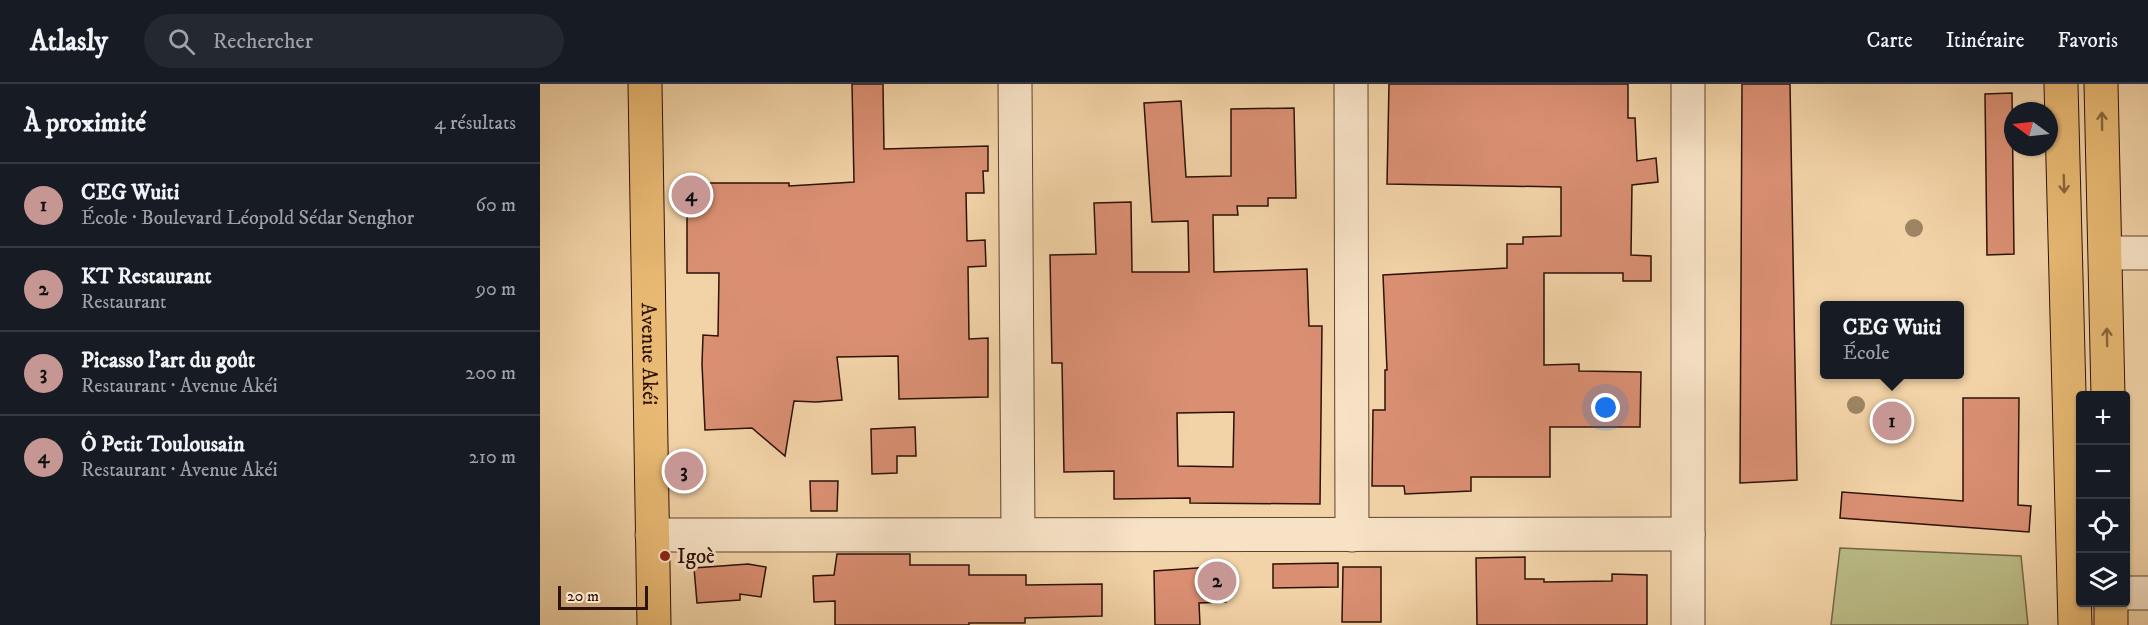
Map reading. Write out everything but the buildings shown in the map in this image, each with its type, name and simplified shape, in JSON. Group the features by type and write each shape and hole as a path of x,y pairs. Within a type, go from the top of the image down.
{"main road":[{"name":"Avenue Akéi","path":"645,84 654,625"},
{"path":"2061,84 2075,625"},
{"path":"2101,84 2108,391"},
{"path":"2111,607 2111,625"}],"street":[{"path":"1015,84 1018,534"},
{"path":"1351,84 1352,535"},
{"path":"1688,84 1688,625"},
{"path":"2106,253 2148,253"},
{"path":"652,535 1688,534"},
{"path":"2130,593 2148,593"}],"green space":[{"path":"1840,548 2021,556 2028,625 1831,625"}],"place":[{"name":"Ô Petit Toulousain","path":"691,195"},
{"name":"CEG Wuiti","path":"1892,421"},
{"name":"Picasso l'art du goût","path":"684,471"},
{"name":"Igoè","path":"665,556"},
{"name":"KT Restaurant","path":"1217,581"}]}
